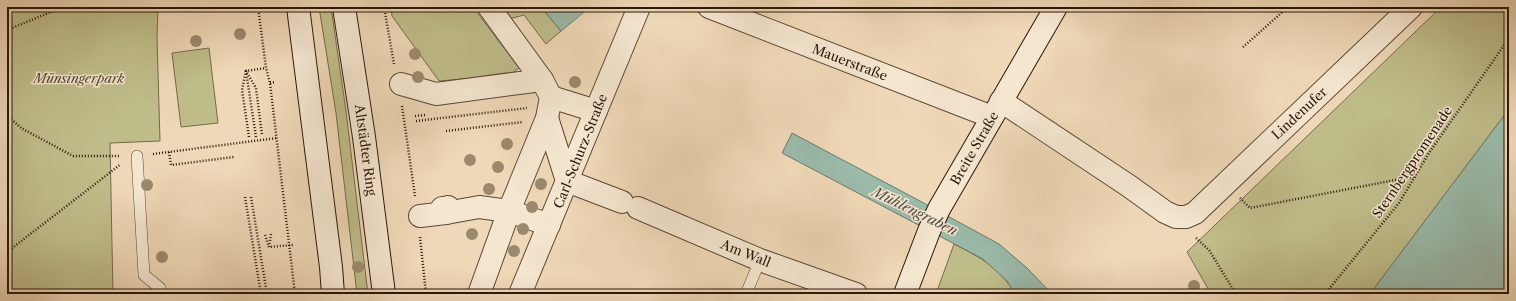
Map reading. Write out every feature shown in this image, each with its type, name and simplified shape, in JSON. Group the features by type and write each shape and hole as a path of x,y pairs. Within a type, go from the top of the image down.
{"street":[{"path":"298,7 331,267 333,294"},
{"name":"Altstädter Ring","path":"344,7 364,137 384,294"},
{"path":"489,7 547,89"},
{"name":"Carl-Schurz-Straße","path":"520,294 638,7"},
{"name":"Mauerstraße","path":"709,7 818,50 996,109 1129,186 1165,212 1176,217 1186,217"},
{"name":"Breite Straße","path":"905,294 929,231 939,210 1056,7"},
{"name":"Lindenufer","path":"1186,217 1195,212 1411,7"},
{"path":"399,85 436,94 547,89 596,111"},
{"path":"479,294 509,211 547,89"},
{"path":"539,113 567,181"},
{"name":"Am Wall","path":"567,181 630,205 760,260 856,294"},
{"path":"418,216 445,209 479,206 509,211 549,225"}],"lane":[{"path":"137,156 144,275 160,288 160,294"},
{"path":"746,294 760,260"}],"path":[{"path":"7,30 64,7"},
{"path":"258,7 266,68 270,83 291,245 295,294"},
{"path":"384,7 399,85 418,216 426,294"},
{"path":"1243,47 1288,7"},
{"name":"Sternbergpromenade","path":"1325,294 1399,203 1429,153 1509,38"},
{"path":"246,71 266,68"},
{"path":"246,71 256,88 262,135"},
{"path":"246,71 256,137"},
{"path":"246,71 242,90 249,137"},
{"path":"270,83 275,82"},
{"path":"416,121 539,113"},
{"path":"446,131 539,113"},
{"path":"7,115 21,128 73,156 110,156"},
{"path":"234,157 171,165 169,152 277,138"},
{"path":"7,252 111,172"},
{"path":"1239,197 1250,208 1416,176"},
{"path":"251,196 267,294"},
{"path":"245,197 261,294"},
{"path":"269,247 271,234"},
{"path":"265,235 269,247"},
{"path":"1196,238 1209,250 1236,294"},
{"path":"269,247 291,245"}],"green space":[{"name":"Münsingerpark","path":"7,7 158,7 157,38 160,141 110,143 113,294 7,294"},
{"path":"319,7 331,7 346,111 368,294 357,294 336,113"},
{"path":"391,7 473,7 519,68 510,75 439,81 392,16"},
{"path":"500,7 541,7 561,31 546,44 524,15 509,19"},
{"path":"1441,7 1509,7 1509,109 1370,294 1211,294 1187,252"},
{"path":"209,48 218,123 181,127 172,53"},
{"path":"954,244 989,264 1002,276 1016,294 936,294"}],"water":[{"path":"541,7 584,7 587,10 561,31"},
{"path":"1509,109 1509,294 1370,294"},
{"name":"Mühlengraben","path":"792,133 999,244 1027,268 1052,294 1012,294 1014,292 1007,281 983,259 782,153"}],"pier":[{"path":"587,10 588,12 560,33"}]}
